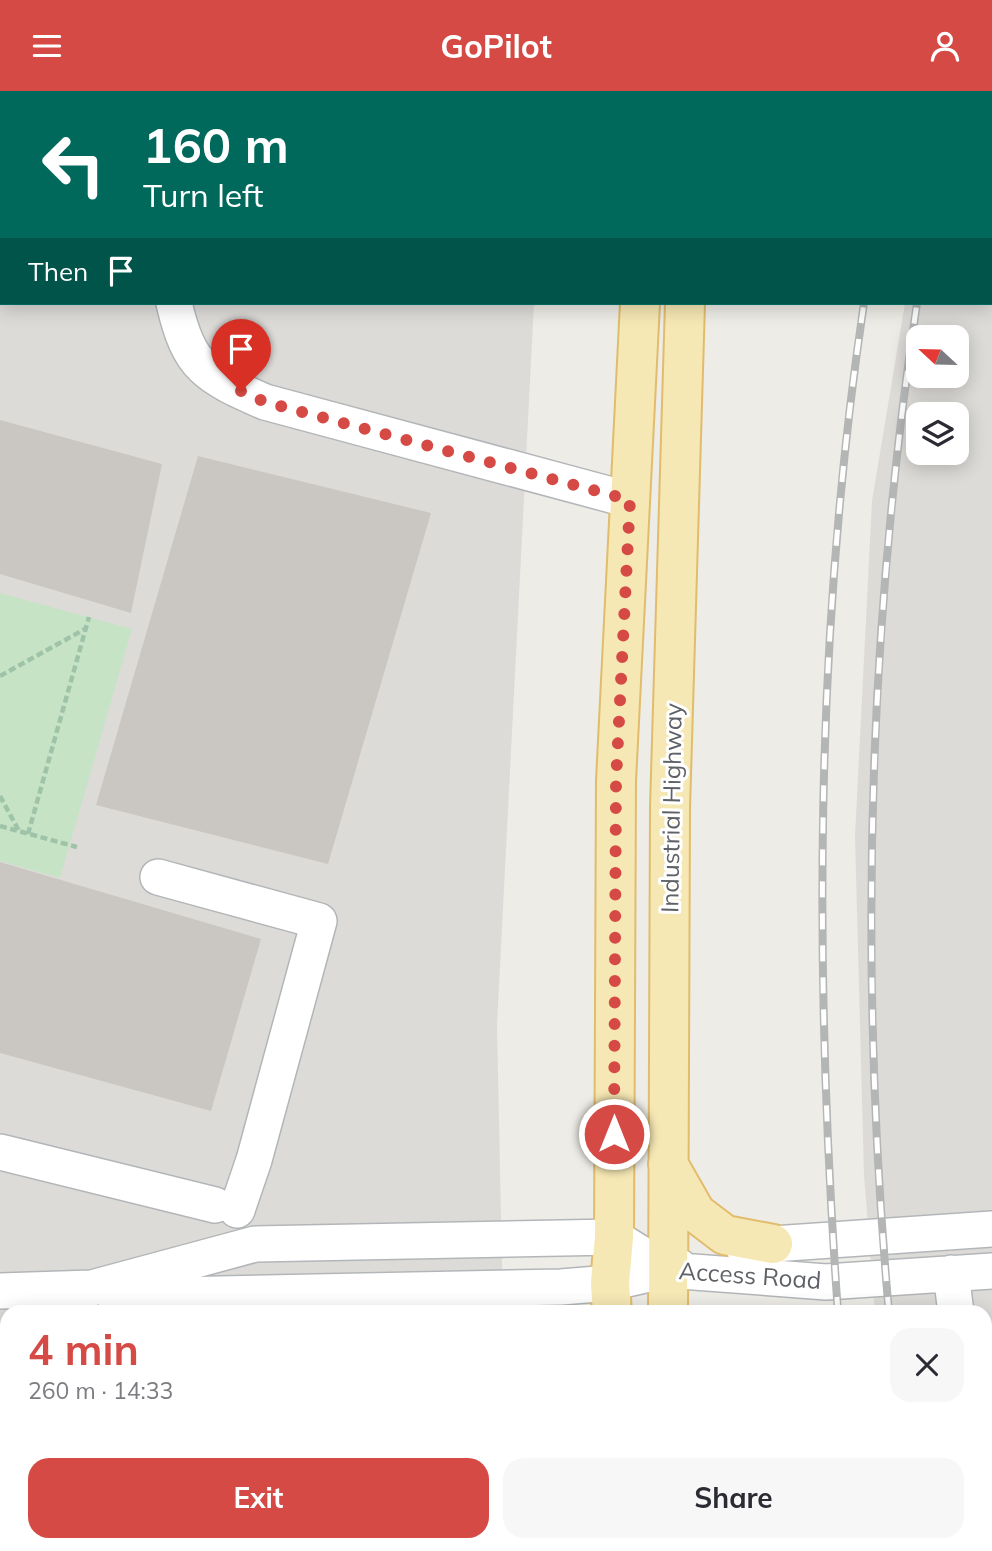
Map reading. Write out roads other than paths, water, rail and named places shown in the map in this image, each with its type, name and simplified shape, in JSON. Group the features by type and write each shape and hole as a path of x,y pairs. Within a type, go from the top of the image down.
{"main road":[{"path":"611,1298 614,1237 616,781 640,305"},
{"name":"Industrial Highway","path":"668,1305 670,808 685,305"},
{"path":"668,1163 696,1213 715,1228 725,1235 773,1244"}],"lane":[{"path":"174,305 182,337 197,361 217,381 265,402 630,500"},
{"path":"0,1152 226,1207 254,1160 319,921 158,877"},
{"name":"Access Road","path":"667,1270 773,1244 992,1230"},
{"path":"0,1291 92,1288 255,1244 614,1237 667,1270"},
{"path":"92,1288 127,1296 561,1287 611,1298 667,1270"},
{"name":"Access Road","path":"667,1270 826,1282 992,1271"},
{"path":"951,1273 955,1305"}],"railway":[{"path":"837,1305 825,1060 823,807 835,554 864,305"},
{"path":"888,1305 874,1060 871,934 873,807 887,554 917,305"}]}
